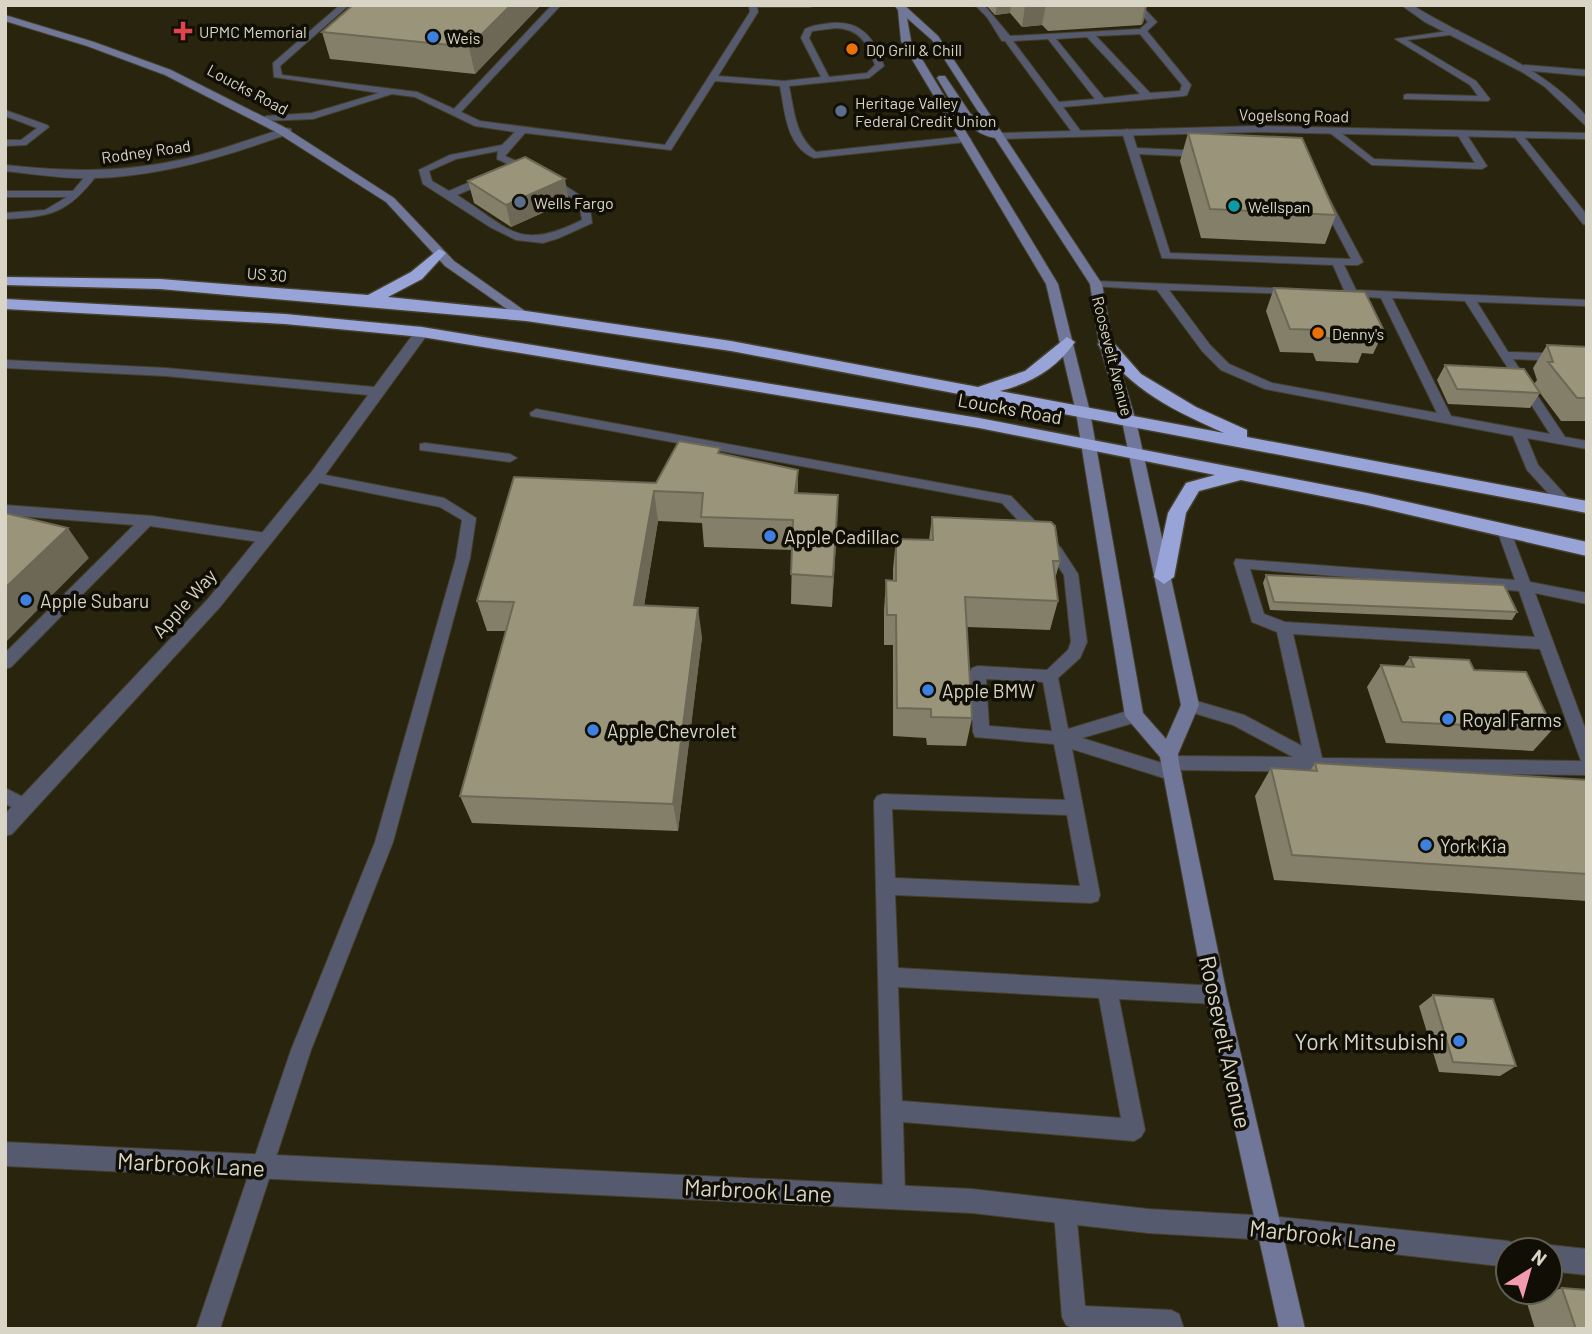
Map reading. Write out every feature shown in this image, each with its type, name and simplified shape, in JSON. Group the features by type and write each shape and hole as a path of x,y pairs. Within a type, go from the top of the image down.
{"highway":[{"path":"370,300 410,281 430,265 439,253"},
{"name":"US 30","path":"5,281 160,284 370,300 526,316"},
{"path":"5,304 285,318 422,332"},
{"name":"Loucks Road","path":"526,316 731,346 1587,507"},
{"name":"Loucks Road","path":"422,332 966,420 1241,474 1587,549"},
{"path":"974,392 1031,377 1053,361 1067,342"},
{"path":"1106,344 1135,378 1190,411 1271,447"},
{"path":"1164,577 1177,513 1192,487 1241,474"}],"main road":[{"name":"Roosevelt Avenue","path":"900,8 906,41 1052,284 1083,412 1134,716"},
{"name":"Roosevelt Avenue","path":"900,8 935,38 1096,284 1106,344 1129,421 1190,705"},
{"name":"Loucks Road","path":"5,18 128,54 216,92 287,131 388,199 415,220 439,253 457,270 526,316"},
{"path":"914,53 934,66 975,127 989,136 1001,136"},
{"path":"1171,764 1190,705"},
{"path":"1134,716 1171,764"},
{"name":"Roosevelt Avenue","path":"1171,764 1216,995 1292,1329"}],"street":[{"path":"1405,5 1525,68 1553,88 1587,124"},
{"name":"Rodney Road","path":"5,168 92,175 162,167 204,159 287,131"},
{"name":"Vogelsong Road","path":"1001,136 1127,132 1291,135 1333,131 1587,136"},
{"name":"Apple Way","path":"5,828 23,805 214,603 315,478 422,332"},
{"path":"5,364 166,372 378,392"},
{"name":"Marbrook Lane","path":"5,1154 982,1202 1148,1221 1269,1228 1494,1252"},
{"path":"1564,1260 1587,1262"}],"lane":[{"path":"345,5 276,65 278,77 417,95 478,124 668,148 754,12 753,5 810,5"},
{"path":"454,113 557,5"},
{"path":"979,5 990,15 1005,39 1077,133"},
{"path":"1005,39 1142,31 1153,22 1136,5"},
{"path":"713,78 784,84 869,75 880,66 865,34 854,26 829,25 809,29 805,38 826,79"},
{"path":"1055,105 1184,93 1187,85 1142,31"},
{"path":"1407,97 1485,99 1473,83 1399,39 1455,32"},
{"path":"1089,34 1147,96"},
{"path":"1050,36 1102,101"},
{"path":"1525,68 1587,73"},
{"path":"784,84 787,111 801,147 814,155 966,139"},
{"path":"266,119 300,118 394,92"},
{"path":"287,131 343,113 358,102"},
{"path":"5,143 23,143 23,123"},
{"path":"505,147 441,160 424,170 427,182 496,229 523,241 556,237 588,221 584,201 500,157 505,147 522,130"},
{"path":"1333,131 1373,162 1482,166 1462,134"},
{"path":"1127,132 1166,256 1357,262 1316,184"},
{"path":"1518,135 1587,222"},
{"path":"1133,151 1212,155"},
{"path":"506,170 517,165"},
{"path":"5,216 46,215 65,207 92,175"},
{"path":"449,195 495,175"},
{"path":"5,194 76,194"},
{"path":"1337,262 1352,294"},
{"path":"1096,284 1302,291"},
{"path":"1160,286 1206,348 1225,367 1269,386 1587,445"},
{"path":"1327,293 1585,306"},
{"path":"1385,295 1446,419"},
{"path":"1469,299 1561,440"},
{"path":"1504,355 1587,358"},
{"path":"536,413 1006,499 1056,552 1071,574 1079,642 1074,654 1050,676 978,672 981,732 1060,738 1171,764 1315,763 1587,768"},
{"path":"1519,433 1532,467 1565,503"},
{"path":"425,447 510,458"},
{"path":"208,1329 264,1168 301,1050 384,842 463,558 469,518 444,503 315,478"},
{"path":"5,510 146,521 266,538"},
{"path":"5,663 146,521"},
{"path":"1504,530 1587,756"},
{"path":"1545,643 1284,628 1257,618 1241,563 1526,586 1587,599"},
{"path":"1284,628 1315,763"},
{"path":"886,886 1091,895 1050,676"},
{"path":"1190,705 1203,707 1265,734 1315,763"},
{"path":"1060,738 1134,716"},
{"path":"5,794 23,805"},
{"path":"894,1197 883,801 1074,808"},
{"path":"888,977 1216,995"},
{"path":"892,1111 1134,1130 1107,989"},
{"path":"1065,1211 1071,1323 1171,1322 1172,1329"}],"building":[{"path":"353,5 511,5 469,47 322,32"},
{"path":"1188,133 1302,138 1336,215 1210,209"},
{"path":"525,157 565,179 506,205 468,181"},
{"path":"1274,288 1365,292 1384,331 1364,330 1368,340 1326,338 1323,330 1290,329"},
{"path":"1547,345 1587,347 1587,398 1577,398 1548,362 1553,362"},
{"path":"1445,365 1524,369 1540,393 1457,389"},
{"name":"Apple Chevrolet","path":"679,441 720,448 718,453 798,470 795,493 838,495 833,577 791,574 793,520 701,517 703,493 654,491 634,605 698,608 673,804 460,796 514,602 477,601 514,477 656,483"},
{"path":"5,513 68,528 5,588"},
{"name":"Apple BMW","path":"932,517 1051,522 1055,526 1060,561 1053,561 1058,601 965,597 972,718 931,717 931,709 897,708 896,615 887,615 886,580 896,581 896,539 933,540"},
{"path":"1266,575 1504,585 1517,612 1274,602"},
{"path":"1410,657 1469,660 1474,670 1526,672 1553,729 1402,722 1381,665 1414,667"},
{"name":"York Kia","path":"1315,763 1587,780 1587,874 1292,855 1271,768 1317,771"},
{"path":"1433,995 1493,999 1516,1066 1453,1062"},
{"path":"1564,1288 1587,1290 1587,1329 1576,1329"}],"place":[{"name":"UPMC Memorial","path":"183,31"},
{"name":"Weis","path":"433,37"},
{"name":"DQ Grill & Chill","path":"852,49"},
{"name":"Heritage Valley Federal Credit Union","path":"841,111"},
{"name":"Wells Fargo","path":"520,202"},
{"name":"Wellspan","path":"1234,206"},
{"name":"Denny's","path":"1318,333"},
{"name":"Apple Cadillac","path":"770,536"},
{"name":"Apple Subaru","path":"26,600"},
{"name":"Apple BMW","path":"928,690"},
{"name":"Royal Farms","path":"1448,719"},
{"name":"Apple Chevrolet","path":"593,730"},
{"name":"York Kia","path":"1426,845"},
{"name":"York Mitsubishi","path":"1459,1041"}]}
